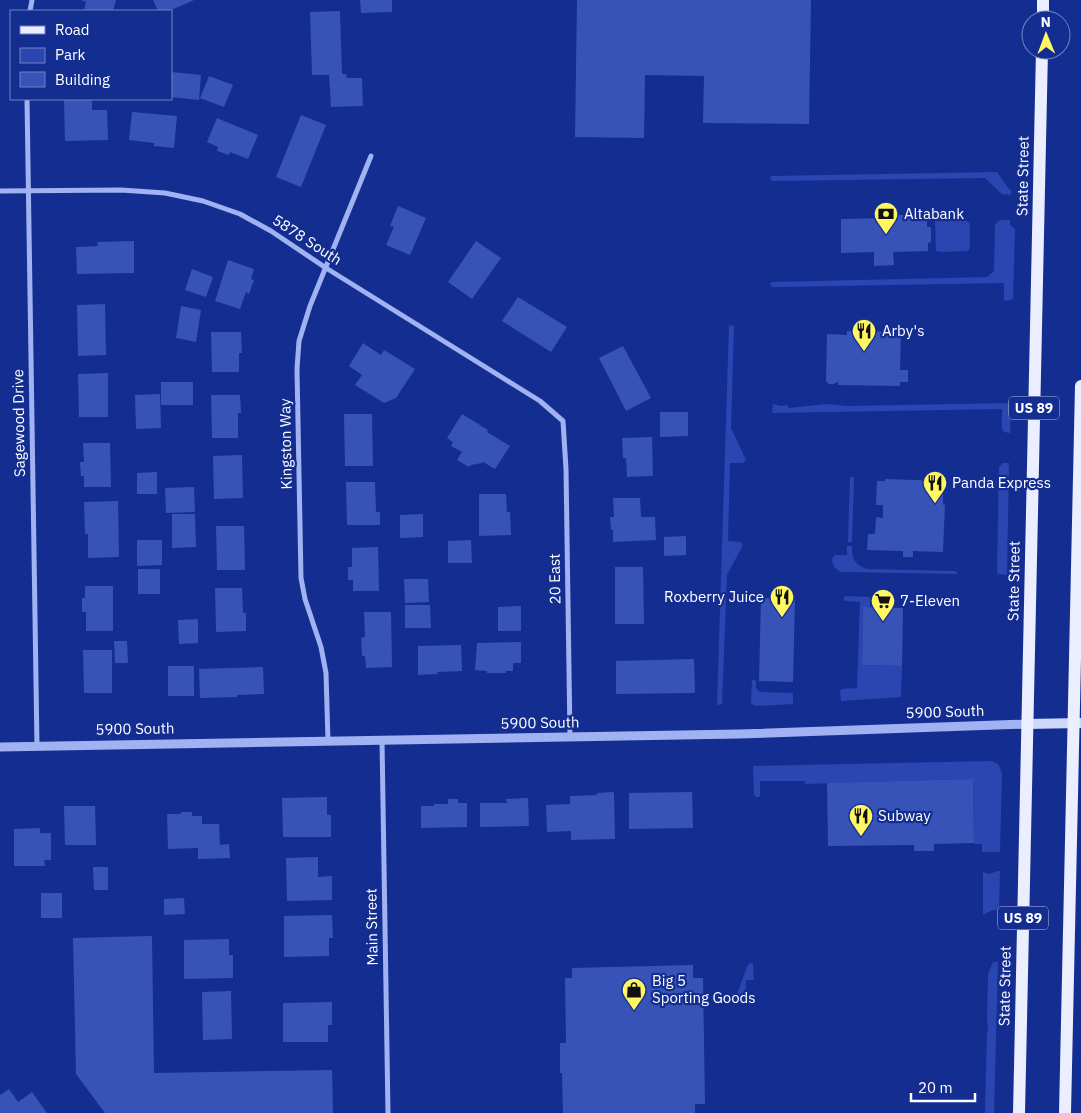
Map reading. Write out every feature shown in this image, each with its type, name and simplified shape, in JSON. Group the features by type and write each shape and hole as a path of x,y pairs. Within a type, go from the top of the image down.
{"main road":[{"name":"State Street","path":"1019,1113 1042,60"},
{"name":"US 89","path":"1065,1113 1077,723 1081,386"},
{"name":"5900 South","path":"1028,724 1077,723"}],"street":[{"name":"Sagewood Drive","path":"27,100 37,746"},
{"name":"Kingston Way","path":"328,741 326,673 321,647 305,600 301,578 297,369 299,341 310,306 371,156"},
{"name":"5878 South","path":"0,191 121,190 165,193 203,201 240,214 540,401 563,421"},
{"name":"20 East","path":"563,421 566,468 570,737"},
{"name":"5900 South","path":"0,746 739,734 1028,724"},
{"name":"Main Street","path":"382,740 388,1113"}],"green space":[{"path":"997,172 1009,189 1011,189 1011,195 1002,194 985,178 773,181 770,176"},
{"path":"966,220 970,224 969,250 936,251 935,221"},
{"path":"1001,220 1010,220 1010,225 1015,229 1013,299 1007,301 1004,300 1004,283 781,287 772,287 770,284 773,282 987,277 994,271 995,225"},
{"path":"729,325 734,326 731,428 746,460 743,463 730,463 728,541 740,542 743,545 727,575 722,704 717,705"},
{"path":"1011,403 1010,433 1004,432 1002,429 1002,409 772,413 773,404 787,405 789,408 827,404 847,406"},
{"path":"1003,463 1009,463 1007,575 998,574 997,572 999,467"},
{"path":"850,477 854,477 852,542 848,542"},
{"path":"847,546 852,546 853,557 859,565 867,569 954,571 957,574 842,572 835,567 832,559 835,555 847,555"},
{"path":"844,597 870,597 870,607 863,607 862,665 902,666 901,697 841,701 840,691 842,689 857,688 860,602 844,600"},
{"path":"752,680 756,680 756,688 760,692 793,693 793,704 756,706 751,704"},
{"path":"992,761 999,765 1002,774 1000,852 982,852 982,844 974,844 973,779 805,784 805,781 760,781 760,796 756,797 754,794 753,766"},
{"path":"1000,871 999,910 993,910 983,915 983,872 989,874"},
{"path":"993,962 998,962 994,1113 985,1113 988,974"},
{"path":"750,963 753,964 754,980 746,980 745,996 742,998 738,997 737,994"}],"building":[{"path":"81,0 116,0 113,10 84,10 86,2"},
{"path":"153,0 194,0 171,10 158,10"},
{"path":"360,0 392,0 392,12 361,13"},
{"path":"577,0 811,0 809,124 703,123 704,76 645,75 644,138 575,137"},
{"path":"340,11 342,74 346,74 347,78 362,78 363,106 331,107 329,75 312,75 310,12"},
{"path":"172,72 201,75 199,100 172,97"},
{"path":"209,76 233,85 224,107 200,98"},
{"path":"64,100 92,100 92,110 107,110 108,140 65,141"},
{"path":"132,112 177,116 174,148 154,146 154,143 129,140"},
{"path":"301,115 326,125 301,187 276,177"},
{"path":"217,118 258,135 248,159 230,152 229,155 217,151 218,147 207,142"},
{"path":"398,206 426,218 410,255 386,245 394,227 390,226"},
{"name":"Altabank","path":"891,215 909,215 909,218 927,217 927,227 931,227 931,242 928,243 928,251 893,252 894,265 874,266 874,252 841,253 841,219 891,218"},
{"path":"134,241 134,273 77,274 76,247 98,246 97,242"},
{"path":"476,241 501,258 472,299 448,282"},
{"path":"228,260 254,269 251,279 254,280 249,294 246,292 240,309 215,301"},
{"path":"192,269 213,277 206,297 185,290"},
{"path":"518,297 567,327 551,352 502,321"},
{"path":"105,304 106,355 78,356 77,305"},
{"path":"181,306 201,310 196,342 176,338"},
{"name":"Arby's","path":"847,331 901,332 900,370 908,370 908,382 900,382 900,386 838,385 838,382 828,384 826,382 827,334 847,335"},
{"path":"211,332 241,332 242,353 239,353 239,372 212,372"},
{"path":"363,343 381,355 384,350 415,369 396,398 384,403 355,385 362,375 349,366"},
{"path":"623,346 651,398 626,411 599,358"},
{"path":"108,373 108,417 79,417 78,374"},
{"path":"161,382 193,382 193,405 161,405"},
{"path":"160,394 161,428 136,429 135,395"},
{"path":"211,395 240,395 241,413 238,413 238,438 212,438"},
{"path":"660,412 688,412 688,436 660,437"},
{"path":"344,414 372,414 373,466 345,466"},
{"path":"462,414 510,446 495,469 483,462 469,467 457,460 462,452 451,446 453,442 447,438"},
{"path":"652,437 653,476 627,477 626,458 623,458 622,438"},
{"path":"83,443 110,443 111,487 84,487 84,476 81,476 80,462 84,462"},
{"path":"242,455 243,498 214,499 213,456"},
{"path":"157,472 157,494 137,494 137,473"},
{"path":"885,479 943,481 943,505 945,504 943,552 913,551 913,557 903,557 903,551 867,550 868,534 875,534 876,517 883,518 883,505 876,505 877,481 885,481"},
{"path":"346,482 375,482 376,512 380,512 380,525 347,525"},
{"path":"194,487 195,512 166,513 165,488"},
{"path":"479,494 506,494 507,512 510,512 511,535 479,536"},
{"path":"613,498 640,498 641,517 655,517 656,540 613,542 610,517 614,517"},
{"path":"118,501 119,557 88,558 88,534 85,534 84,502"},
{"path":"172,514 195,514 196,547 172,548"},
{"path":"423,514 423,537 400,538 400,515"},
{"path":"216,526 244,526 245,570 217,570"},
{"path":"686,536 686,555 664,556 664,537"},
{"path":"137,540 162,540 162,565 137,566"},
{"path":"471,540 472,563 448,563 448,541"},
{"path":"378,547 379,591 353,591 353,580 348,580 348,567 352,567 352,548"},
{"path":"615,567 643,567 644,624 615,624"},
{"path":"138,569 160,569 160,594 138,594"},
{"path":"404,579 428,579 429,602 405,603"},
{"path":"85,586 113,586 113,631 86,631 86,612 82,612 82,598 85,598"},
{"path":"215,588 242,588 243,613 246,613 246,631 216,632"},
{"path":"761,598 795,599 793,682 759,681"},
{"path":"405,605 430,605 431,628 405,628"},
{"path":"521,606 521,631 498,631 498,607"},
{"name":"7-Eleven","path":"863,607 903,608 902,666 862,665"},
{"path":"364,612 391,612 392,667 366,668 365,656 362,656 361,638 365,637"},
{"path":"198,619 198,643 179,644 178,620"},
{"path":"114,641 127,641 128,663 115,663"},
{"path":"521,642 521,663 513,663 513,671 487,673 487,671 475,670 477,643"},
{"path":"461,645 462,671 418,675 418,646"},
{"path":"83,650 112,650 112,693 84,693"},
{"path":"694,659 695,693 616,694 616,661"},
{"path":"168,666 194,666 194,696 168,696"},
{"path":"263,667 264,694 200,698 199,669"},
{"path":"973,779 974,843 934,844 934,851 914,851 914,845 828,846 827,783"},
{"path":"614,792 615,839 571,840 571,831 547,832 546,805 570,804 570,796"},
{"path":"692,792 693,828 629,829 629,793"},
{"path":"327,797 327,815 331,815 331,837 283,837 282,798"},
{"path":"528,798 529,826 480,827 480,803 507,803 506,799"},
{"path":"448,799 458,799 458,803 467,803 467,827 421,828 421,806 448,804"},
{"path":"64,806 95,806 96,845 65,845"},
{"path":"181,812 192,812 192,816 202,816 202,824 219,824 220,845 229,844 230,858 198,859 198,848 168,849 167,814 181,814"},
{"path":"40,828 40,833 51,833 51,860 44,860 45,866 14,866 14,829"},
{"path":"318,857 318,877 332,876 332,900 287,901 286,858"},
{"path":"93,867 108,867 108,890 94,890"},
{"path":"41,893 62,893 62,918 41,918"},
{"path":"184,898 185,914 164,915 164,899"},
{"path":"332,915 333,938 329,938 329,956 284,957 284,916"},
{"path":"152,936 154,1073 332,1070 333,1113 105,1113 76,1074 73,938"},
{"path":"229,939 229,955 233,955 233,978 184,979 184,940"},
{"name":"Big 5 Sporting Goods","path":"693,965 693,978 703,978 705,1104 695,1104 695,1113 563,1113 560,1043 566,1043 565,978 572,978 572,968"},
{"path":"231,991 232,1039 203,1040 202,992"},
{"path":"332,1002 332,1025 328,1025 328,1042 283,1042 283,1003"},
{"path":"9,1089 18,1102 32,1092 47,1113 0,1113 0,1095"}],"place":[{"name":"Altabank","path":"886,235"},
{"name":"Arby's","path":"864,352"},
{"name":"Panda Express","path":"935,504"},
{"name":"Roxberry Juice","path":"782,618"},
{"name":"7-Eleven","path":"883,622"},
{"name":"Subway","path":"861,837"},
{"name":"Big 5 Sporting Goods","path":"634,1011"}]}
